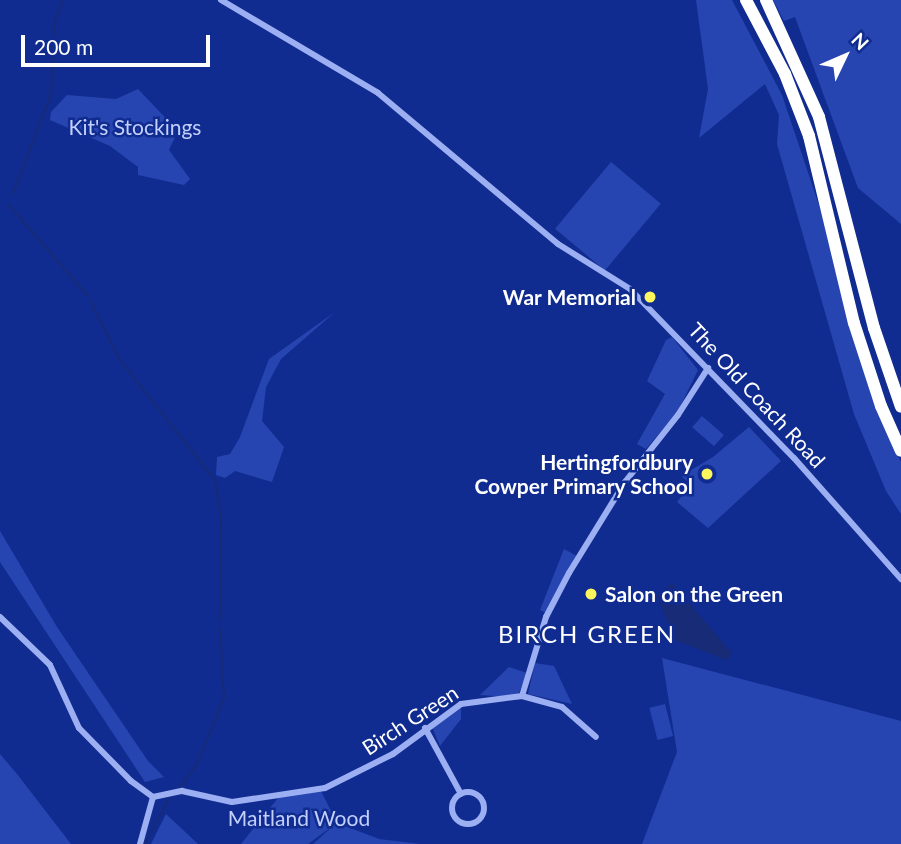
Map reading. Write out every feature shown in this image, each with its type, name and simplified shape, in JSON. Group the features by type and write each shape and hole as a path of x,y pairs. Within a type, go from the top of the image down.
{"highway":[{"path":"746,0 785,74 809,136 854,323 881,406 901,451"},
{"path":"766,0 819,117 874,328 901,407"}],"street":[{"name":"The Old Coach Road","path":"221,0 377,93 557,240 630,289 708,368 901,579"},
{"path":"522,696 546,617 569,573 625,482 678,415 708,368"},
{"path":"0,617 50,665 79,729 131,781 153,797 140,844"},
{"name":"Birch Green","path":"153,797 182,791 232,802 325,788 393,754 425,728 474,699 522,696 562,707 596,737"},
{"path":"425,728 461,794"},
{"path":"469,791 478,796 484,807 480,818 466,824 457,819 452,805 461,794 469,791"}],"green space":[{"path":"696,0 732,0 782,95 827,229 871,395 901,462 901,514 886,491 854,414 777,144 779,115 765,84 699,138 708,89"},
{"path":"773,0 901,0 901,224 858,188 795,17 784,21"},
{"name":"Kit's Stockings","path":"138,89 178,131 169,150 190,179 184,185 138,175 138,167 110,146 50,120 51,112 67,95 116,99"},
{"path":"611,162 661,204 605,270 555,229"},
{"path":"335,312 281,359 266,387 262,421 284,447 272,482 235,471 225,478 216,475 217,457 230,454 240,437 269,359"},
{"path":"672,337 698,370 678,411 646,449 637,444 665,394 647,381 666,340"},
{"path":"702,416 724,435 714,446 692,427"},
{"path":"749,427 781,461 708,528 677,502 687,490 688,482 681,476 713,457"},
{"path":"0,531 57,627 148,761 164,777 145,782 0,562"},
{"path":"564,549 577,556 546,613 540,610"},
{"path":"662,658 901,721 901,844 642,844 677,752"},
{"path":"535,663 554,666 572,704 528,694"},
{"path":"509,667 527,673 519,693 510,697 480,695"},
{"path":"665,704 673,736 657,740 649,708"},
{"path":"461,708 461,719 440,746 432,727"},
{"path":"0,754 17,774 71,844 0,844"},
{"name":"Maitland Wood","path":"321,791 337,823 379,839 420,844 313,844 334,825 308,844 241,844 282,793"},
{"path":"166,814 198,844 151,844"}],"shaded area":[{"path":"672,583 731,652 726,660 675,640 657,596"}],"waterway":[{"path":"13,194 51,94 55,21 63,0"},
{"path":"8,204 87,295"},
{"path":"90,300 119,359 215,480 221,517 220,621"},
{"path":"180,787 197,764 224,698 220,628"},
{"path":"145,844 170,796"}],"place":[{"name":"War Memorial","path":"650,297"},
{"name":"Hertingfordbury Cowper Primary School","path":"707,474"},
{"name":"Salon on the Green","path":"591,594"}],"district":[{"name":"BIRCH GREEN","path":"587,634"}]}
